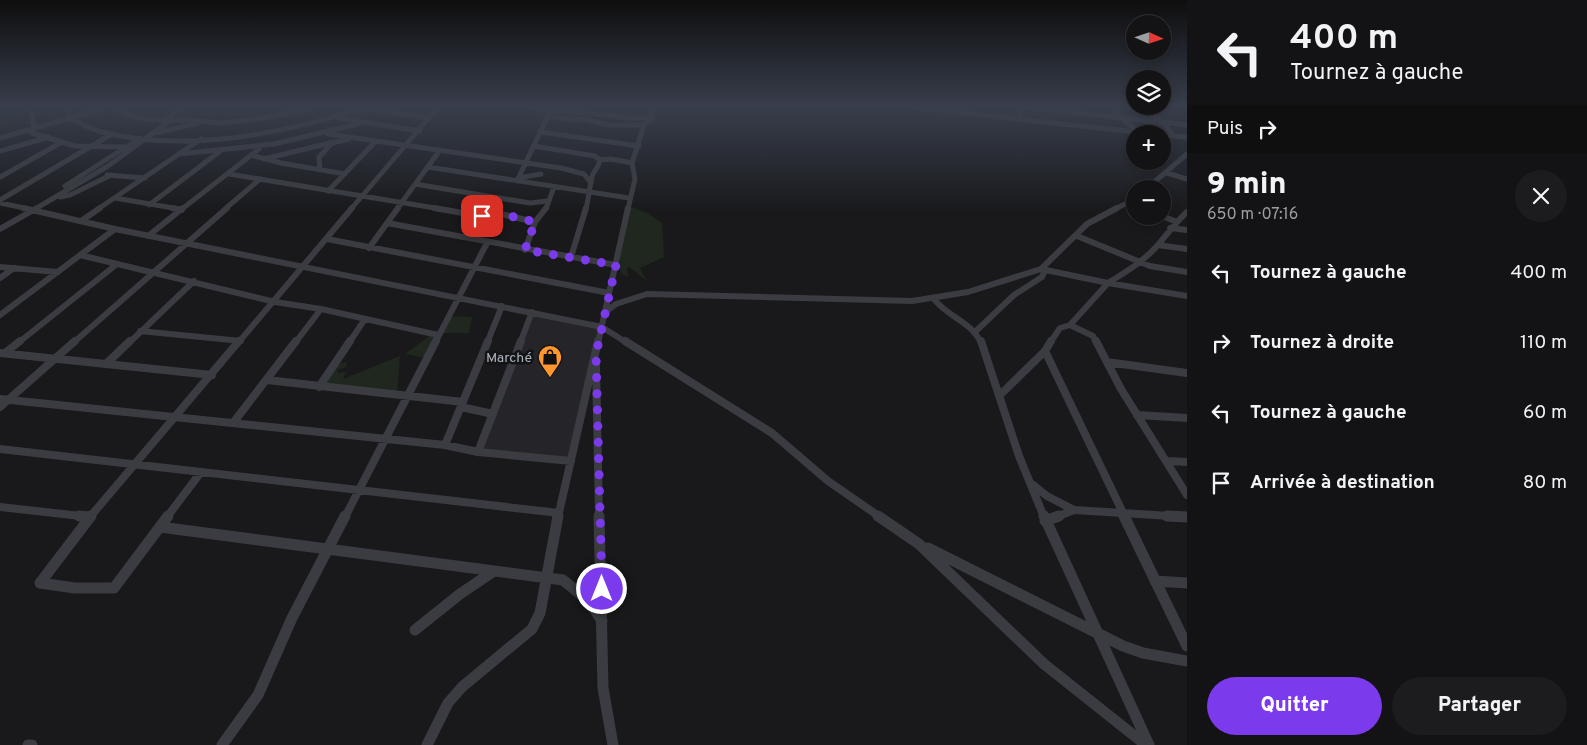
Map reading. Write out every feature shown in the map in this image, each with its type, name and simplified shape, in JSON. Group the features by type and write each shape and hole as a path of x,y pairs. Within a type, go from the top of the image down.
{"street":[{"path":"0,151 34,142"},
{"path":"1,175 62,142 90,147 125,147"},
{"path":"0,201 99,142"},
{"path":"40,201 134,142"},
{"path":"0,229 53,199 144,142"},
{"path":"81,221 196,142"},
{"path":"179,154 260,148 290,142"},
{"path":"264,159 294,150 334,142"},
{"path":"320,170 319,157 334,142"},
{"path":"328,191 375,142"},
{"path":"381,142 525,163 584,174 591,183"},
{"path":"201,472 114,588 75,588 40,583 90,517 411,142"},
{"path":"517,180 536,142"},
{"path":"610,142 639,146"},
{"path":"427,745 448,703 462,687 532,629 540,613 559,513 616,265 629,198 635,179 632,163 640,142"},
{"path":"534,146 595,156 600,160 611,159 632,163"},
{"path":"148,236 260,148"},
{"path":"369,248 440,150"},
{"path":"149,205 219,152"},
{"path":"1157,180 1187,154"},
{"path":"250,155 346,174"},
{"path":"570,257 592,192 592,175 599,167 600,160"},
{"path":"428,167 629,198"},
{"path":"522,171 526,179"},
{"path":"1166,173 1187,179"},
{"path":"94,174 145,178"},
{"path":"229,174 480,216 493,212 535,222"},
{"path":"517,180 541,174"},
{"path":"19,206 70,195 111,175"},
{"path":"0,407 4,399 55,359 260,179"},
{"path":"415,184 534,203 547,201"},
{"path":"525,250 535,222 546,209 547,201 554,186"},
{"path":"115,198 182,210"},
{"path":"493,212 502,198"},
{"path":"0,201 148,236 602,327 772,433 828,481 919,544 1095,632 1143,653 1187,661"},
{"path":"605,312 616,304 647,294 912,301 968,292 1043,269 1092,221 1126,206"},
{"path":"1070,326 1108,283 1130,270 1158,245 1170,228 1187,212"},
{"path":"1171,220 1177,222"},
{"path":"387,223 525,250 616,265"},
{"path":"1170,228 1187,230"},
{"path":"0,316 115,229"},
{"path":"1077,236 1150,266 1187,272"},
{"path":"327,239 609,293"},
{"path":"222,745 258,695 292,618 487,243"},
{"path":"1158,245 1187,249"},
{"path":"80,255 194,280 275,302 321,309 438,335"},
{"path":"2,353 117,264"},
{"path":"0,267 58,272"},
{"path":"0,278 14,268"},
{"path":"1043,269 1108,283 1187,296"},
{"path":"976,331 1014,295 1042,277 1043,269"},
{"path":"106,364 194,280"},
{"path":"933,298 948,316 967,323 976,331 1045,520 1148,745"},
{"path":"445,445 502,306"},
{"path":"233,423 321,309"},
{"path":"478,452 532,312"},
{"path":"319,387 365,318"},
{"path":"1000,395 1045,351 1060,328 1070,326 1093,336 1137,416 1187,495"},
{"path":"140,331 240,341"},
{"path":"1045,351 1187,646"},
{"path":"2,353 212,375"},
{"path":"596,354 602,688 613,745"},
{"path":"1107,362 1187,373"},
{"path":"267,380 462,405 493,414"},
{"path":"4,399 445,445 478,452 571,461"},
{"path":"1137,416 1187,418"},
{"path":"0,449 559,513"},
{"path":"1166,461 1187,462"},
{"path":"1030,483 1047,496 1074,510"},
{"path":"0,507 90,517"},
{"path":"1045,520 1074,510 1187,517"},
{"path":"160,527 564,580 574,586 590,602 602,621"},
{"path":"919,544 1044,664 1148,745"},
{"path":"415,630 460,594 494,571"},
{"path":"1155,581 1187,583"}],"shaded area":[{"path":"630,207 646,212 662,223 664,257 640,268 646,280 629,267 627,268 628,277 622,274 618,266"},
{"path":"530,312 602,327 572,458 479,449"},
{"path":"449,316 472,317 469,333 441,333"},
{"path":"432,334 438,335 427,358 405,354"},
{"path":"400,356 397,396 319,387 333,365 347,362 346,367 337,370 338,373 346,372 343,379"}],"place":[{"name":"Marché","path":"550,378"}],"route":[{"path":"482,216 493,212 535,222 525,250 616,265 596,354 602,589"}]}
